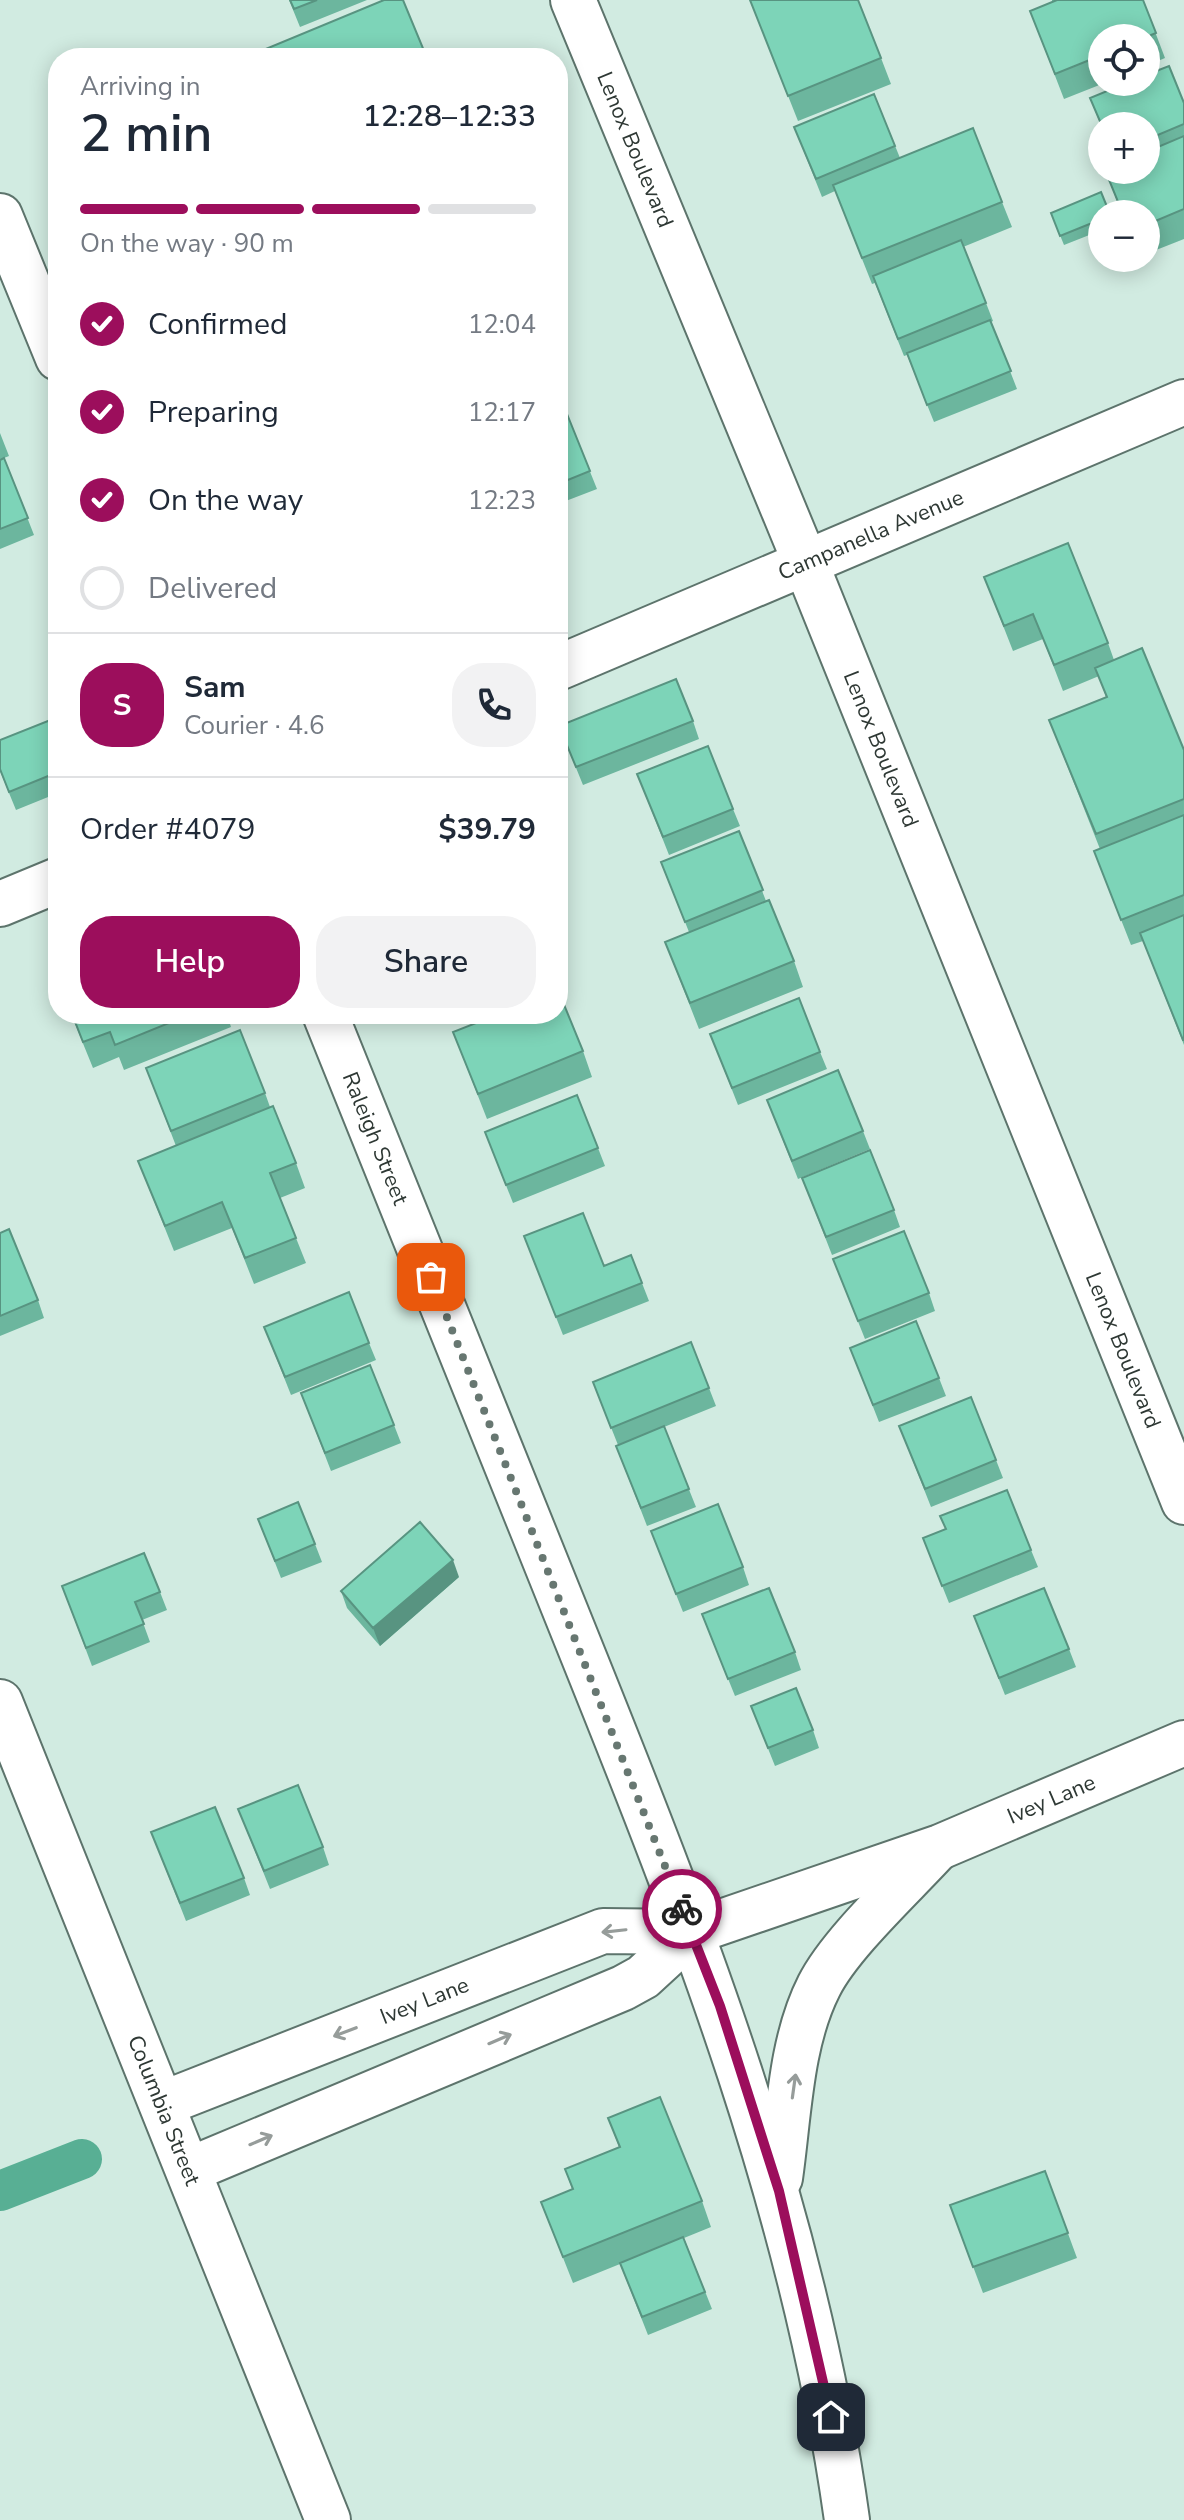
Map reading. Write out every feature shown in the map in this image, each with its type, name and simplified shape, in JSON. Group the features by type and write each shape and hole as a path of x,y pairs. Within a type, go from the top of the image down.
{"street":[{"name":"Lenox Boulevard","path":"573,0 806,564 1184,1502"},
{"path":"0,216 48,334"},
{"name":"Campanella Avenue","path":"568,664 1184,402"},
{"path":"0,904 48,884"},
{"name":"Raleigh Street","path":"329,1024 692,1932"},
{"name":"Columbia Street","path":"0,1702 328,2520"},
{"name":"Ivey Lane","path":"162,2104 603,1931 692,1932 940,1847 1184,1743"},
{"path":"779,2191 802,2028 820,1984 866,1925 940,1847"},
{"path":"692,1932 720,2006 779,2191 836,2440 847,2520"},
{"name":"Ivey Lane","path":"189,2170 623,1988 643,1977 692,1932"}],"building":[{"path":"290,0 317,0 294,9"},
{"path":"384,0 403,0 423,48 268,48"},
{"path":"750,0 858,0 881,58 788,96"},
{"path":"1057,0 1143,0 1152,24 1088,24 1088,61 1055,74 1030,11"},
{"path":"1169,66 1184,103 1184,124 1160,134 1160,112 1096,112 1090,98 1095,96 1160,96 1160,70"},
{"path":"874,94 895,146 816,179 794,127"},
{"path":"973,128 1002,202 862,258 833,185"},
{"path":"1184,136 1184,209 1160,219 1160,200 1117,200 1111,184 1160,184 1160,146"},
{"path":"1101,192 1104,200 1088,200 1088,225 1060,236 1051,213"},
{"path":"961,240 986,303 898,339 873,276"},
{"path":"990,320 1011,371 927,405 907,353"},
{"path":"568,416 590,471 568,480"},
{"path":"4,458 28,518 0,529 0,460"},
{"path":"1068,543 1108,643 1054,665 1033,614 1004,626 984,577"},
{"path":"1142,648 1184,750 1184,799 1096,834 1049,720 1107,697 1095,668"},
{"path":"676,679 693,721 576,767 568,748 568,722"},
{"path":"48,721 48,776 9,792 0,769 0,740"},
{"path":"708,746 733,809 663,837 637,774"},
{"path":"1184,815 1184,895 1121,920 1094,851"},
{"path":"739,831 763,890 685,922 661,862"},
{"path":"769,900 794,961 690,1003 665,942"},
{"path":"1184,915 1184,1040 1183,1040 1140,933"},
{"path":"799,998 820,1052 732,1088 710,1034"},
{"path":"568,1014 583,1051 478,1094 453,1032 473,1024 568,1024"},
{"path":"76,1024 166,1024 115,1045 110,1032 83,1042"},
{"path":"240,1030 265,1093 171,1131 146,1068"},
{"path":"838,1070 863,1131 792,1161 767,1100"},
{"path":"577,1095 598,1148 506,1185 485,1132"},
{"path":"273,1106 296,1163 270,1173 296,1238 245,1258 222,1202 165,1226 138,1161"},
{"path":"870,1150 894,1210 826,1237 802,1178"},
{"path":"583,1213 604,1266 631,1255 642,1283 556,1317 524,1236"},
{"path":"9,1229 38,1300 0,1316 0,1233"},
{"path":"904,1231 929,1293 858,1321 833,1259"},
{"path":"349,1292 369,1343 285,1377 264,1327"},
{"path":"916,1321 939,1378 873,1405 850,1348"},
{"path":"691,1342 709,1388 611,1428 593,1382"},
{"path":"370,1365 394,1425 325,1453 301,1393"},
{"path":"971,1397 996,1460 925,1489 899,1426"},
{"path":"664,1426 689,1489 641,1508 616,1446"},
{"path":"1007,1490 1031,1550 942,1586 923,1538 946,1529 940,1516"},
{"path":"298,1502 315,1544 275,1561 258,1519"},
{"path":"718,1504 743,1567 676,1594 651,1531"},
{"path":"420,1522 453,1560 373,1628 341,1591"},
{"path":"144,1553 160,1592 135,1602 144,1624 86,1648 62,1586"},
{"path":"769,1588 795,1652 728,1679 702,1614"},
{"path":"1044,1588 1069,1649 999,1678 974,1616"},
{"path":"796,1688 813,1730 768,1748 751,1706"},
{"path":"298,1785 323,1847 264,1871 238,1809"},
{"path":"215,1807 244,1878 180,1903 151,1832"},
{"path":"660,2097 702,2201 563,2257 541,2202 573,2189 565,2169 620,2147 608,2118"},
{"path":"1045,2171 1068,2233 973,2267 950,2205"},
{"path":"683,2237 705,2292 642,2317 620,2263"}],"waterway":[{"path":"0,2191 82,2159"}],"way so far":[{"path":"431,1277 682,1909"}],"route":[{"path":"682,1909 720,2006 779,2191 831,2417"}]}
